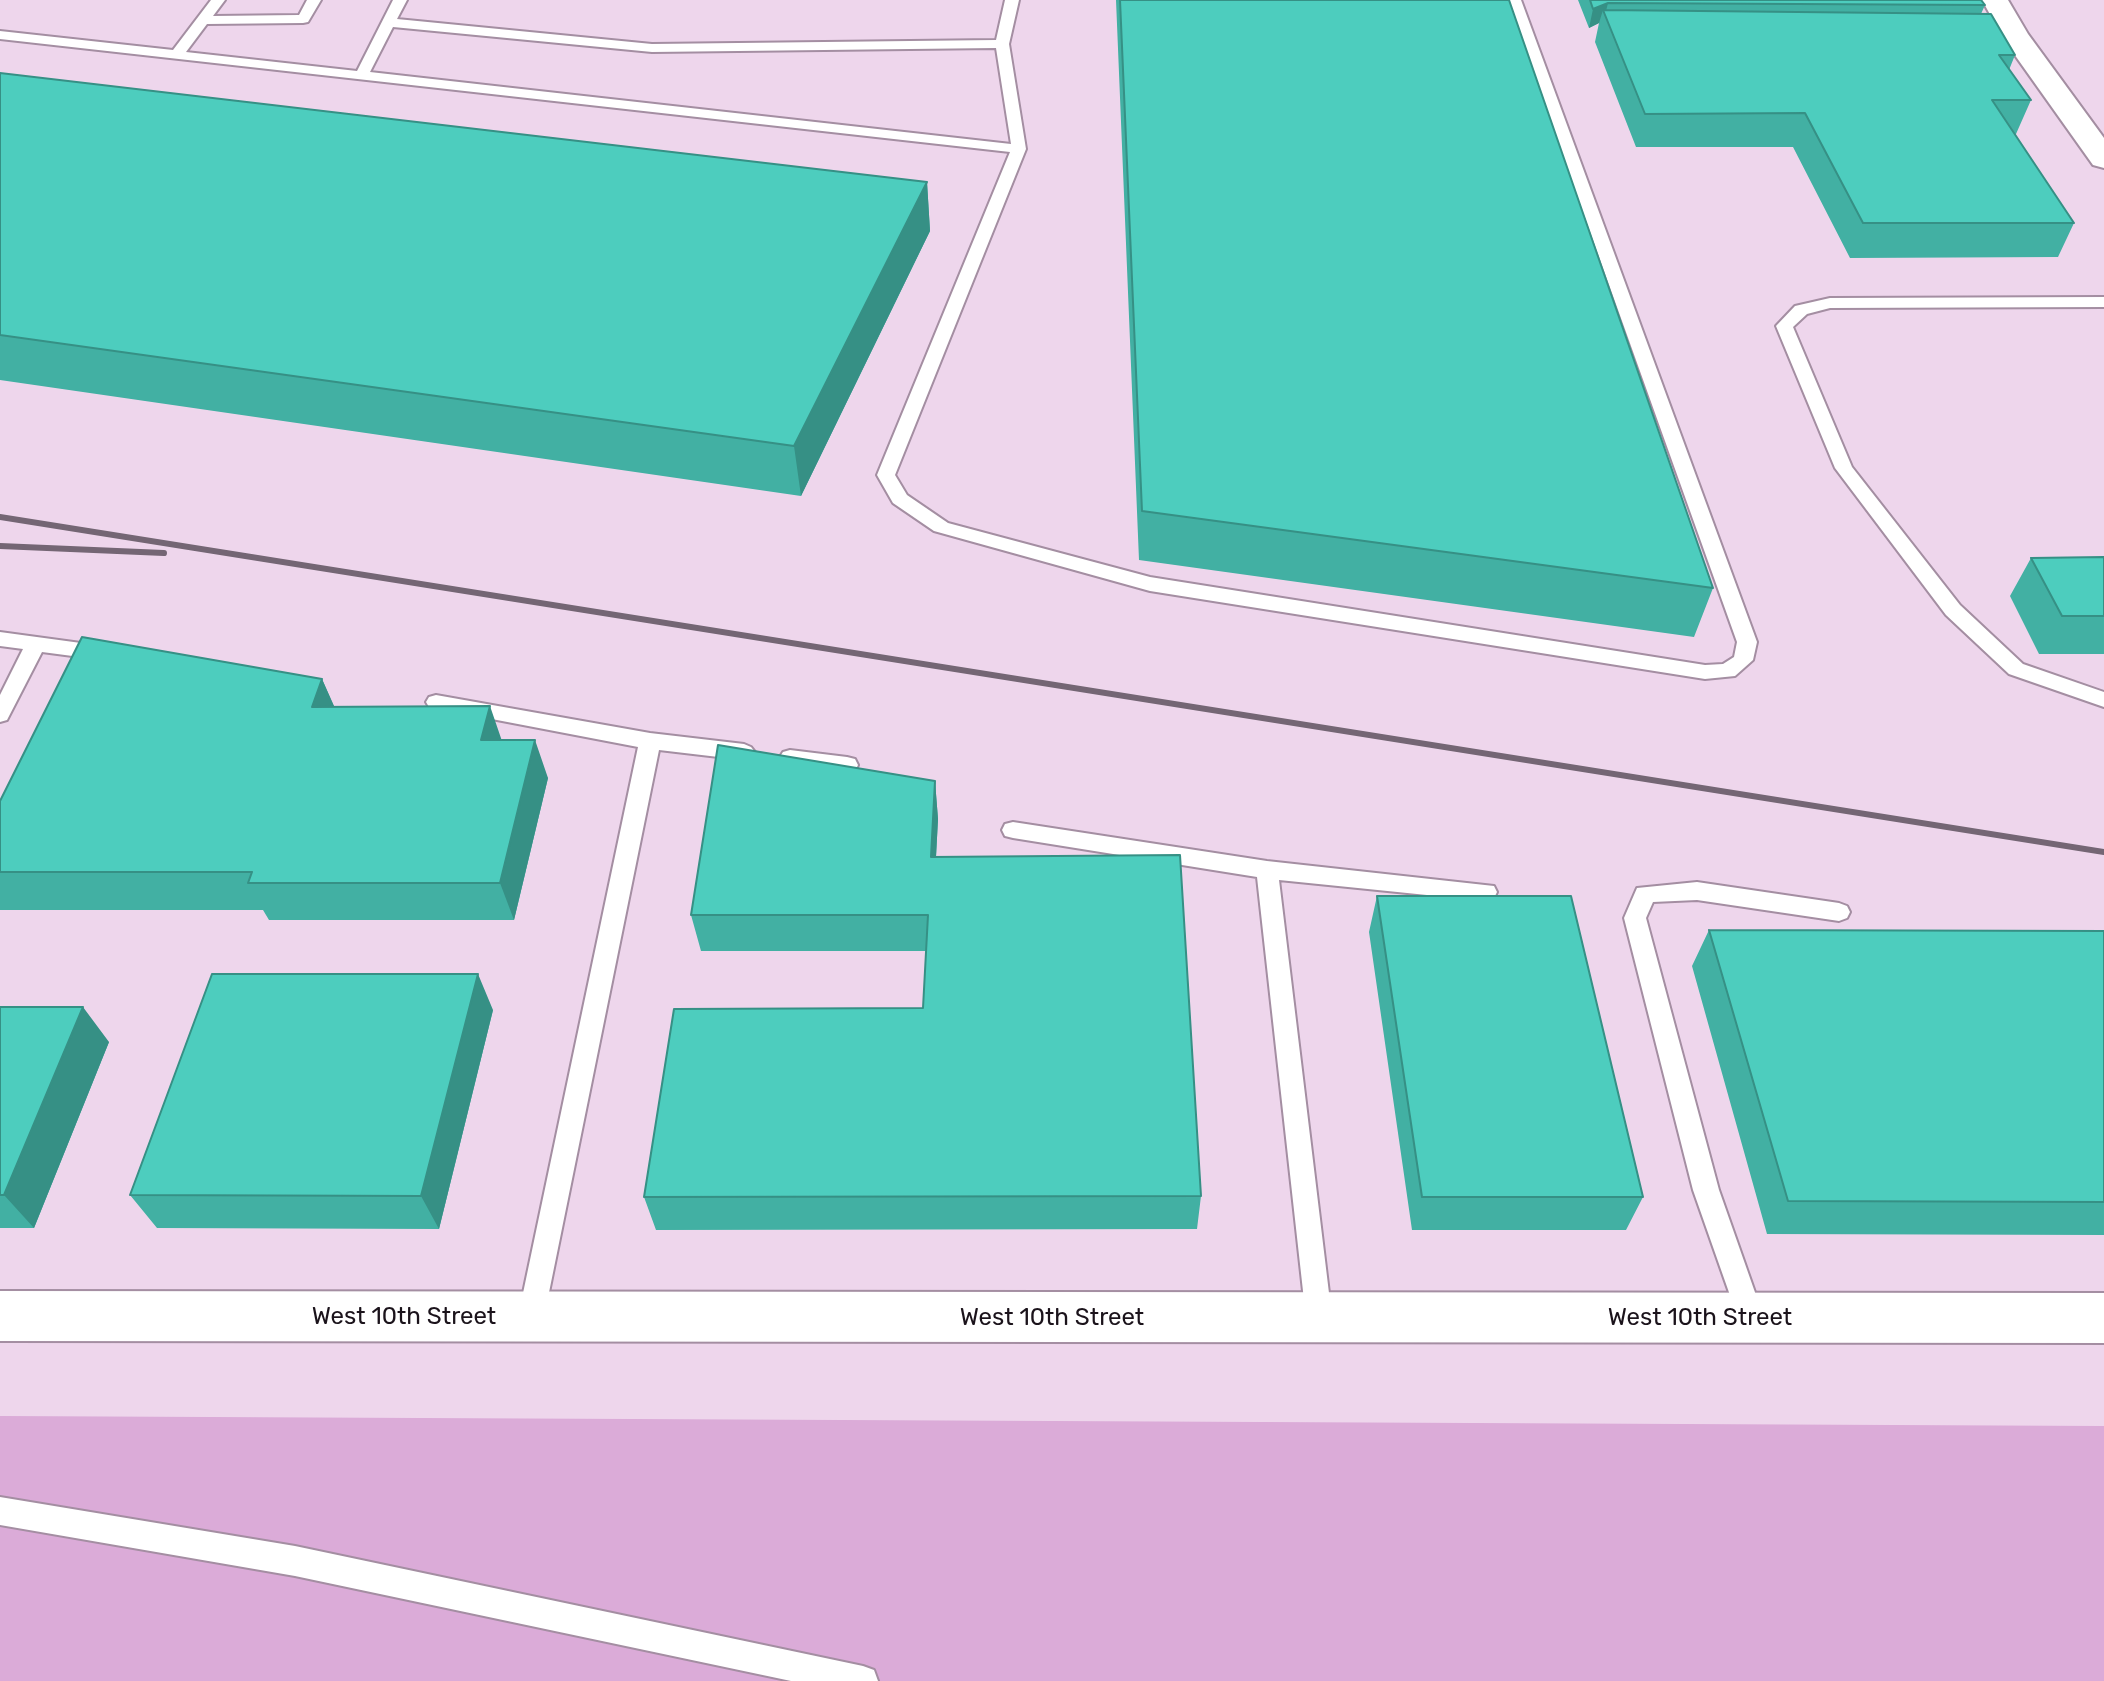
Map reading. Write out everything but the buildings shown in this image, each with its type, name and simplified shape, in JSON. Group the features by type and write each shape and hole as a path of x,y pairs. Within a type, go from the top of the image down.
{"street":[{"path":"1995,0 2015,36 2104,159"},
{"path":"1920,35 2015,36"},
{"name":"West 10th Street","path":"0,1316 2104,1318"}],"lane":[{"path":"177,54 218,0"},
{"path":"204,20 303,19 314,0"},
{"path":"362,74 400,0"},
{"path":"1012,0 1002,44 1019,149 886,475 900,499 941,527 1150,584 1705,672 1728,671 1743,660 1747,642 1514,0"},
{"path":"389,22 652,48 1002,44"},
{"path":"0,35 1019,149"},
{"path":"2104,302 1830,303 1801,310 1784,326 1844,468 1953,610 2016,669 2104,700"},
{"path":"0,639 128,657"},
{"path":"0,715 36,644"},
{"path":"436,702 650,741 847,765"},
{"path":"531,1317 650,741"},
{"path":"1013,830 1267,870 1486,892"},
{"path":"1267,870 1319,1318"},
{"path":"1751,1318 1706,1190 1635,918 1645,894 1697,891 1839,912"},
{"path":"0,1511 295,1561 863,1681"}],"shaded area":[{"path":"0,1416 2104,1426 2104,1681 0,1681"}],"railway":[{"path":"0,517 2104,852"},
{"path":"0,546 164,553"}]}
